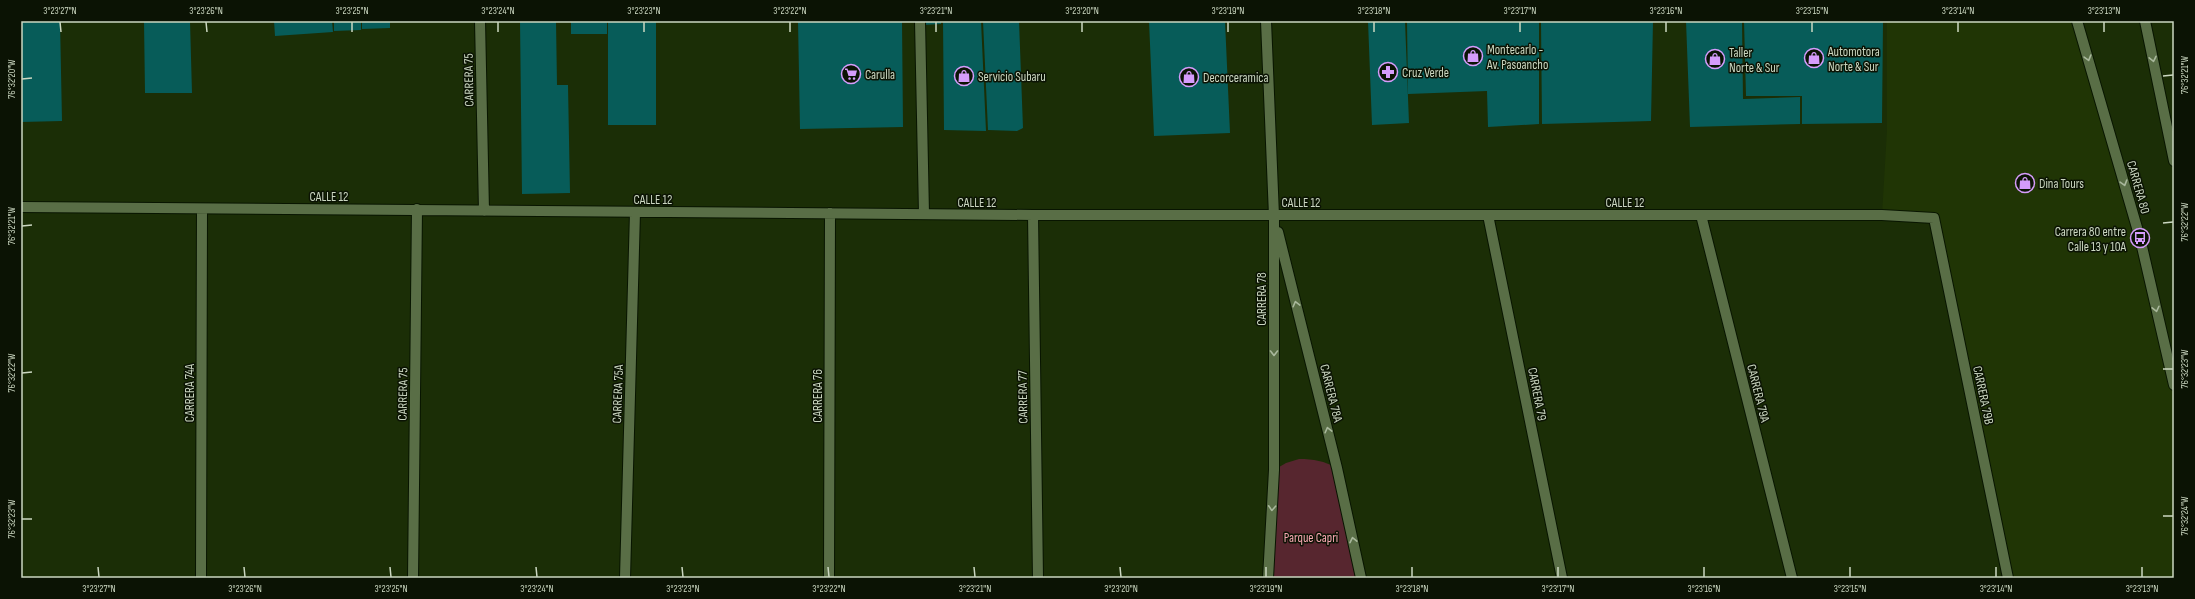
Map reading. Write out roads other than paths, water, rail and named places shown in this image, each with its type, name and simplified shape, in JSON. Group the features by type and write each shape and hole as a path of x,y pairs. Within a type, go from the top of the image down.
{"street":[{"name":"CARRERA 75","path":"480,21 484,211"},
{"path":"920,21 924,214"},
{"name":"CARRERA 78","path":"1266,21 1274,216 1274,470 1268,578"},
{"name":"CARRERA 80","path":"2077,21 2140,238 2174,385"},
{"path":"2145,21 2174,161"},
{"name":"CALLE 12","path":"21,207 1033,215 1882,215 1934,218"},
{"name":"CARRERA 74A","path":"201,578 202,209"},
{"name":"CARRERA 75","path":"413,578 417,210"},
{"name":"CARRERA 75A","path":"625,578 635,212"},
{"name":"CARRERA 76","path":"830,213 830,578"},
{"name":"CARRERA 77","path":"1033,215 1038,578"},
{"name":"CARRERA 79","path":"1488,215 1562,578"},
{"name":"CARRERA 79A","path":"1701,215 1792,578"},
{"name":"CARRERA 78A","path":"1274,216 1337,468 1361,578"},
{"name":"CARRERA 79B","path":"1934,218 2008,578"}],"place":[{"name":"Montecarlo - Av. Pasoancho","path":"1473,56"},
{"name":"Automotora Norte & Sur","path":"1814,58"},
{"name":"Taller Norte & Sur","path":"1715,59"},
{"name":"Cruz Verde","path":"1388,72"},
{"name":"Carulla","path":"851,74"},
{"name":"Servicio Subaru","path":"964,76"},
{"name":"Decorceramica","path":"1189,77"},
{"name":"Dina Tours","path":"2025,183"},
{"name":"Carrera 80 entre Calle 13 y 10A","path":"2140,238"}],"park label":[{"name":"Parque Capri","path":"1311,537"}]}
